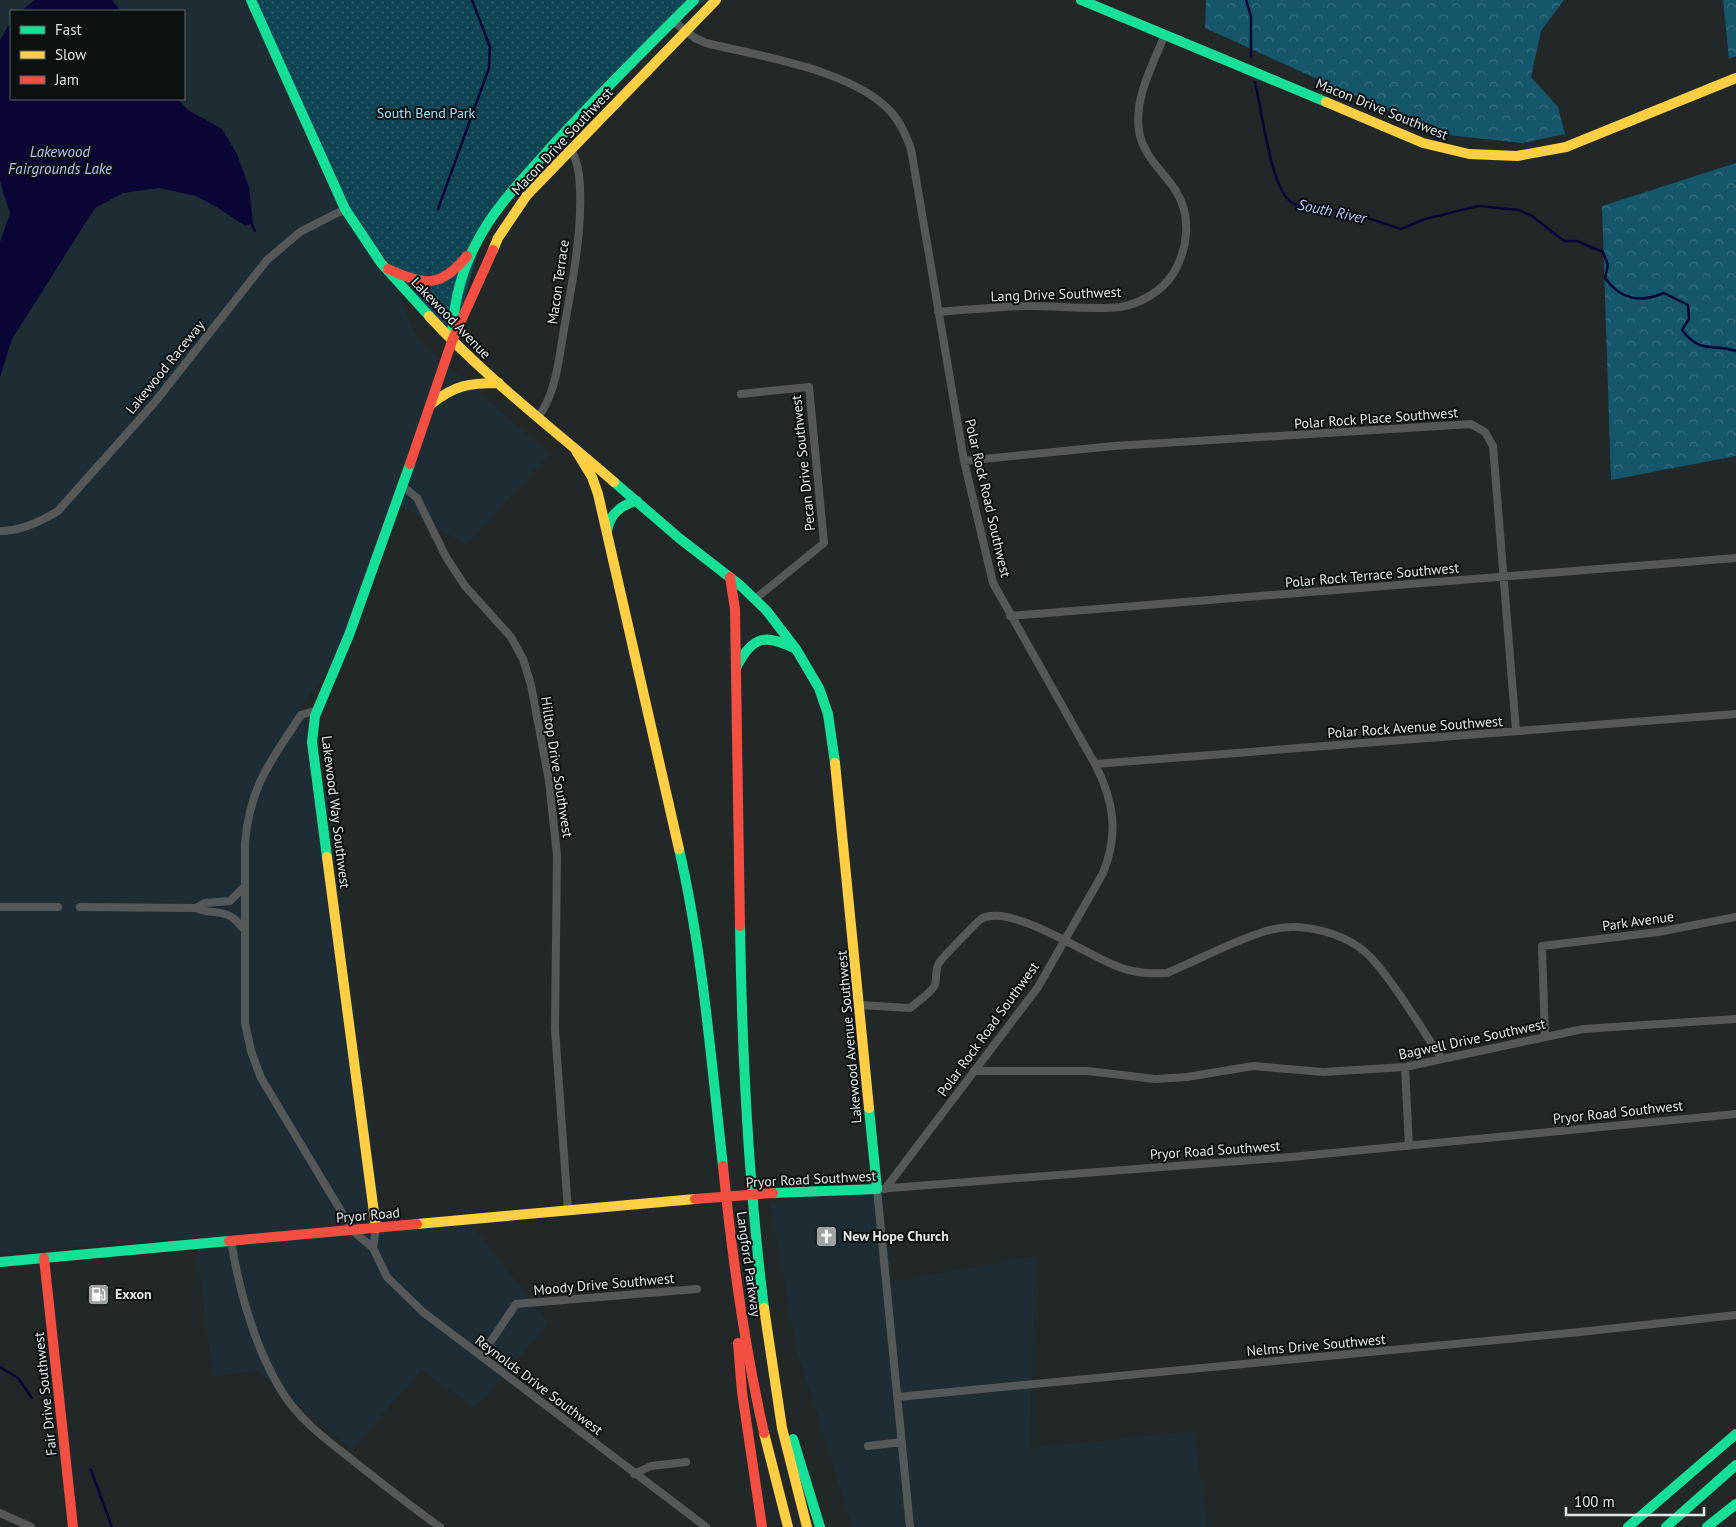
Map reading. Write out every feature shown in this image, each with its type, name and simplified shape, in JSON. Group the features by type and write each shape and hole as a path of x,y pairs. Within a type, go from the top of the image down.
{"main road":[{"name":"Lakewood Avenue","path":"251,0 345,209 360,234 385,267 452,341 576,451 730,577"},
{"name":"Macon Drive Southwest","path":"452,341 452,309 476,243 487,222 514,185 694,0"},
{"name":"Macon Drive Southwest","path":"452,341 461,326 498,238 527,195 716,0"},
{"name":"Macon Drive Southwest","path":"1082,0 1423,143 1454,152 1493,156 1541,153 1566,147 1736,78"},
{"path":"385,267 418,282 439,282 456,270 476,243"},
{"name":"Lakewood Way Southwest","path":"376,1228 312,742 317,710 348,637 404,486 452,341"},
{"path":"430,405 453,387 474,383 499,383"},
{"name":"Langford Parkway","path":"576,451 592,477 598,494 690,897 704,1000 733,1265 756,1399 788,1527"},
{"path":"607,532 609,519 617,509 637,501"},
{"name":"Lakewood Avenue Southwest","path":"730,577 755,599 796,648 819,688 830,726 881,1189"},
{"name":"Langford Parkway","path":"730,577 735,609 744,1059 749,1172 772,1376 789,1460 807,1527"},
{"path":"736,666 744,650 757,640 773,639 796,648"},
{"name":"Pryor Road Southwest","path":"695,1199 773,1193 881,1189"},
{"name":"Pryor Road","path":"0,1262 695,1199"},
{"name":"Fair Drive Southwest","path":"44,1258 73,1527"},
{"path":"733,1265 742,1392 762,1527"},
{"path":"772,1376 820,1527"},
{"path":"1628,1527 1736,1434"},
{"path":"1666,1527 1736,1465"},
{"path":"1707,1527 1736,1504"}],"street":[{"name":"Polar Rock Road Southwest","path":"673,21 706,43 808,68 834,77 869,94 891,112 903,130 911,149 964,462 993,583 1095,764 1106,785 1111,803 1114,823 1112,843 1103,873 1038,987 881,1189"},
{"name":"Lang Drive Southwest","path":"938,312 1026,306 1119,307 1147,297 1169,280 1179,264 1184,248 1185,216 1176,192 1146,151 1137,117 1138,104 1165,34"},
{"name":"Macon Terrace","path":"538,417 547,402 556,373 577,259 580,186 578,163 571,148"},
{"name":"Lakewood Raceway","path":"0,531 23,528 42,521 58,511 154,402 267,260 300,232 345,209"},
{"name":"Pecan Drive Southwest","path":"741,394 809,387 824,543 755,599"},
{"name":"Polar Rock Place Southwest","path":"964,462 1114,446 1471,424 1485,432 1494,446 1516,731"},
{"name":"Hilltop Drive Southwest","path":"404,486 417,498 446,557 465,586 511,637 523,659 532,685 549,781 557,854 555,1029 568,1211"},
{"name":"Polar Rock Terrace Southwest","path":"1010,616 1736,558"},
{"path":"317,710 301,715 260,778 252,796 245,835 245,1023 251,1051 261,1078 352,1231 373,1248"},
{"name":"Polar Rock Avenue Southwest","path":"1095,764 1736,714"},
{"path":"80,907 196,908 205,903 230,902 245,886"},
{"path":"0,906 58,907"},
{"path":"196,908 204,913 224,914 233,917 245,930"},
{"path":"860,1005 910,1008 935,986 938,964 982,919 999,916 1018,920 1065,939 1118,967 1138,972 1160,974 1168,973 1267,930 1298,927 1328,932 1353,944 1374,961 1442,1059"},
{"name":"Park Avenue","path":"1545,1037 1542,946 1658,932 1736,917"},
{"name":"Bagwell Drive Southwest","path":"974,1071 1088,1070 1155,1079 1187,1077 1253,1066 1323,1072 1405,1067 1583,1029 1736,1019"},
{"path":"1405,1067 1409,1146"},
{"name":"Pryor Road Southwest","path":"881,1189 1291,1157 1736,1114"},
{"name":"Lakewood Avenue Southwest","path":"881,1189 910,1527"},
{"name":"Lakewood Way Southwest","path":"373,1248 376,1228"},
{"path":"231,1242 236,1272 259,1345 270,1372 285,1396 318,1433 440,1527"},
{"name":"Reynolds Drive Southwest","path":"373,1248 387,1277 423,1312 706,1527"},
{"name":"Moody Drive Southwest","path":"481,1356 516,1304 697,1289"},
{"name":"Nelms Drive Southwest","path":"898,1397 1571,1333 1736,1315"},
{"path":"868,1446 902,1442"},
{"path":"634,1474 651,1466 686,1462"},
{"path":"0,1514 31,1527"}],"shaded area":[{"path":"0,0 260,0 377,253 388,267 418,340 550,454 466,545 400,505 351,639 301,707 327,797 383,1228 468,1220 549,1323 475,1408 421,1370 352,1450 256,1370 213,1377 195,1238 0,1253"},
{"path":"882,1184 892,1282 1035,1256 1030,1448 1194,1431 1208,1527 852,1527 795,1344 770,1202"}],"green space":[{"name":"South Bend Park","path":"247,0 706,0 673,21 487,221 452,341 345,209"},
{"path":"1206,0 1564,0 1541,31 1531,77 1558,107 1565,134 1523,143 1438,134 1205,28"},
{"path":"1723,0 1736,0 1736,56 1729,59"},
{"path":"1736,163 1736,456 1611,480 1602,206"}],"water":[{"path":"35,0 112,0 120,10 22,10"},
{"name":"Lakewood Fairgrounds Lake","path":"10,23 10,100 179,100 188,110 222,129 237,154 249,187 253,223 245,226 196,196 159,188 123,193 95,208 12,339 0,377 0,242 10,213 0,181 0,40"}],"waterway":[{"path":"438,209 489,68 490,47 472,0"},
{"name":"South River","path":"1246,0 1251,16 1251,57"},
{"name":"South River","path":"1255,82 1272,165 1284,194 1294,204 1303,207 1349,213 1401,229 1425,219 1478,206 1519,210 1532,216 1564,241 1577,241 1603,252 1608,265 1605,278 1624,295 1632,298 1647,298 1664,293 1688,305 1689,319 1682,330 1695,343 1701,346 1736,351"},
{"path":"250,221 255,231"},
{"path":"0,1367 18,1378 32,1398"},
{"path":"91,1470 112,1527"}],"traffic: fast":[{"path":"251,0 345,209 381,263 429,316"},
{"path":"452,340 454,314 462,277 471,254 491,218 516,186 562,135 694,0"},
{"path":"1081,0 1326,102"},
{"path":"327,857 312,742 315,716 349,635 410,464"},
{"path":"614,482 679,538 741,586 766,610 796,649 819,688 828,714 835,763"},
{"path":"607,531 613,515 626,505 637,501"},
{"path":"737,666 749,648 761,640 776,641 796,649"},
{"path":"679,849 700,967 723,1166"},
{"path":"740,926 742,1022 747,1117 758,1260 764,1308"},
{"path":"773,1193 877,1189 869,1108"},
{"path":"0,1262 229,1241"},
{"path":"1628,1527 1736,1434"},
{"path":"793,1439 820,1527"},
{"path":"1666,1527 1736,1465"},
{"path":"1707,1527 1736,1504"}],"traffic: slow":[{"path":"493,250 498,238 527,195 716,0"},
{"path":"1326,102 1423,143 1469,154 1517,156 1566,147 1736,78"},
{"path":"429,316 519,402 614,482"},
{"path":"431,404 463,386 499,383"},
{"path":"576,451 592,477 598,494 679,849"},
{"path":"835,763 869,1108"},
{"path":"327,857 376,1228"},
{"path":"417,1224 695,1199"},
{"path":"764,1308 782,1428 807,1527"},
{"path":"764,1433 788,1527"}],"traffic: jam":[{"path":"410,464 452,341 493,250"},
{"path":"388,269 422,281 431,281 440,279 448,274 467,256"},
{"path":"730,577 735,609 740,926"},
{"path":"723,1166 739,1300 750,1367 764,1433"},
{"path":"695,1199 773,1193"},
{"path":"229,1241 417,1224"},
{"path":"44,1258 73,1527"},
{"path":"738,1343 742,1392 762,1527"}],"place":[{"name":"New Hope Church","path":"827,1236"},
{"name":"Exxon","path":"99,1294"}]}
